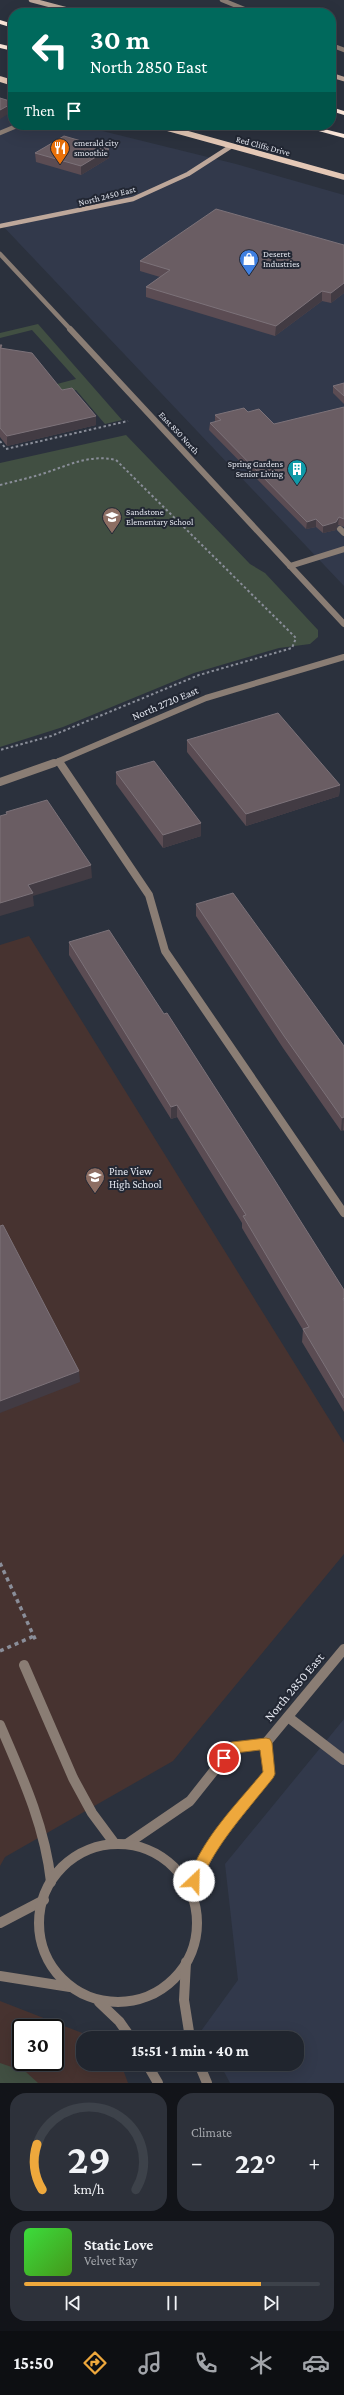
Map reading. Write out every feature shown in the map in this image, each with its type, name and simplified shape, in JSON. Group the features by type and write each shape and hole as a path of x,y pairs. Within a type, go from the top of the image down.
{"highway":[{"path":"320,130 344,136"}],"main road":[{"name":"Red Cliffs Drive","path":"173,130 230,147 344,176"}],"street":[{"path":"31,0 61,8"},
{"path":"222,0 242,8"},
{"name":"North 2450 East","path":"0,226 133,199 188,174 230,147"},
{"name":"East 850 North","path":"0,254 344,624"},
{"path":"290,566 344,550"},
{"name":"North 2720 East","path":"0,782 32,772 59,761 206,698 344,657"},
{"path":"59,761 150,895 166,951 344,1213"},
{"name":"North 2850 East","path":"266,1743 344,1649"},
{"path":"24,1665 73,1778 92,1814 115,1844"},
{"path":"288,1717 344,1760"},
{"path":"0,1725 31,1796 45,1835 52,1882"},
{"path":"127,1844 159,1824 190,1801 232,1748 266,1743 269,1774 224,1829 198,1869 190,1892"},
{"path":"186,1962 170,1982 149,1996 124,2004 99,2002 70,1988 54,1970 43,1948 40,1924 44,1900 52,1882 64,1867 79,1855 96,1847 115,1844 127,1844 147,1849 165,1859 180,1874 190,1892 196,1915 194,1939 186,1962 182,1988 184,2014 188,2031"},
{"path":"0,1923 17,1916 44,1900"},
{"path":"0,1976 70,1988"},
{"path":"99,2002 119,2021 126,2031"},
{"path":"151,2071 158,2083"},
{"path":"202,2071 207,2083"}],"path":[{"path":"0,441 6,449 128,421"},
{"path":"0,485 36,476 93,457 106,457 116,460 296,638 292,648 198,675 17,747 0,750"},
{"path":"0,1563 36,1641"},
{"path":"0,1651 35,1636"}],"shaded area":[{"path":"0,102 8,104 8,130 98,130 236,164 344,195 344,586 0,223"},
{"name":"Pine View High School","path":"29,936 344,1443 344,1554 173,1761 5,1857 0,1866 0,945"},
{"path":"344,1719 344,2083 230,2083 224,2071 304,2071 304,2031 201,2031 238,1980 225,1864"},
{"path":"0,2001 46,2019 12,2019 12,2071 64,2071 64,2026 77,2031 76,2071 124,2071 128,2083 0,2083"}],"green space":[{"path":"38,324 122,420 105,424 76,390 64,393 57,384 76,379 32,330 0,338 0,333"},
{"name":"Sandstone Elementary School","path":"126,435 250,564 265,573 318,630 318,637 310,644 279,648 194,673 63,727 0,747 0,463"},
{"path":"0,2063 12,2067 12,2071 26,2072 38,2083 0,2083"}],"building":[{"path":"0,98 8,100 8,106 0,110"},
{"path":"64,136 109,149 81,166 35,153"},
{"name":"Deseret Industries","path":"216,209 344,245 344,283 331,293 322,291 276,326 146,287 170,270 140,261"},
{"path":"0,348 32,353 62,390 72,388 96,416 7,436 0,428"},
{"path":"344,383 344,396 333,386"},
{"name":"Spring Gardens Senior Living","path":"344,407 344,519 339,517 336,522 323,526 316,519 307,522 210,423 221,420 215,415 244,408 248,412 259,409 274,424"},
{"path":"278,713 340,785 246,814 187,740"},
{"path":"154,761 201,823 163,835 116,772"},
{"path":"47,800 91,865 28,885 33,893 0,903 0,816 7,814 6,812"},
{"path":"233,893 344,1046 344,1117 342,1118 284,1036 196,904"},
{"path":"109,930 164,1014 167,1013 344,1290 344,1398 303,1329 309,1327 243,1216 246,1215 177,1105 171,1107 69,942"},
{"path":"3,1225 79,1371 0,1401 0,1226"}],"place":[{"name":"emerald city smoothie","path":"60,165"},
{"name":"Deseret Industries","path":"249,276"},
{"name":"Spring Gardens Senior Living","path":"297,486"},
{"name":"Sandstone Elementary School","path":"112,534"},
{"name":"Pine View High School","path":"95,1194"}],"route":[{"path":"194,1881 198,1869 224,1829 269,1774 266,1743 232,1748 224,1758"}]}
